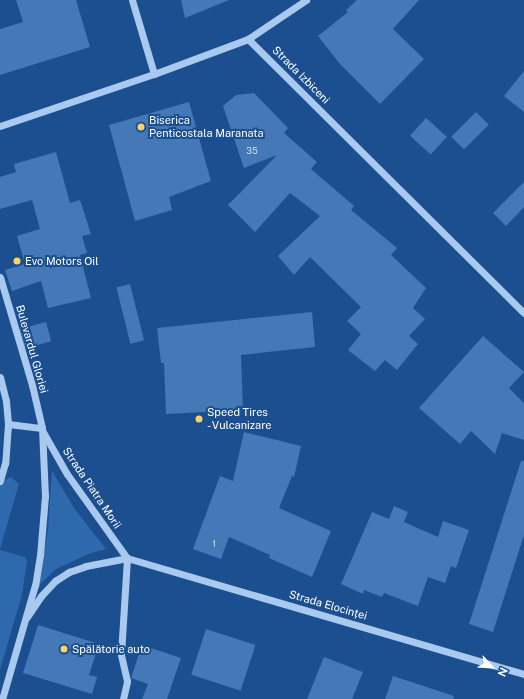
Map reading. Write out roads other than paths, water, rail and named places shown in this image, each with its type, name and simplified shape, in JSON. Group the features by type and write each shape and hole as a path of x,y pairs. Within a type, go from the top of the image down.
{"street":[{"path":"132,0 154,74"},
{"path":"0,126 154,74 248,39 306,0"},
{"name":"Strada Izbiceni","path":"248,39 524,313"},
{"name":"Bulevardul Gloriei","path":"0,277 32,385 42,428"},
{"path":"0,378 6,401 8,424 6,451 0,481"},
{"path":"8,424 42,428"},
{"name":"Strada Piatra Morii","path":"42,428 67,474 127,558"},
{"name":"Strada Piatra Morii","path":"2,699 27,617 39,562 44,520 45,471 42,428"},
{"path":"27,617 41,596 55,581 69,572 86,566 127,558 121,654 127,681 123,699"},
{"name":"Strada Elocinței","path":"127,558 524,674"}],"place":[{"name":"Biserica Penticostala Maranata","path":"141,127"},
{"name":"Evo Motors Oil","path":"17,261"},
{"name":"Speed Tires - Vulcanizare","path":"199,419"},
{"name":"Spălătorie auto","path":"64,649"}]}
